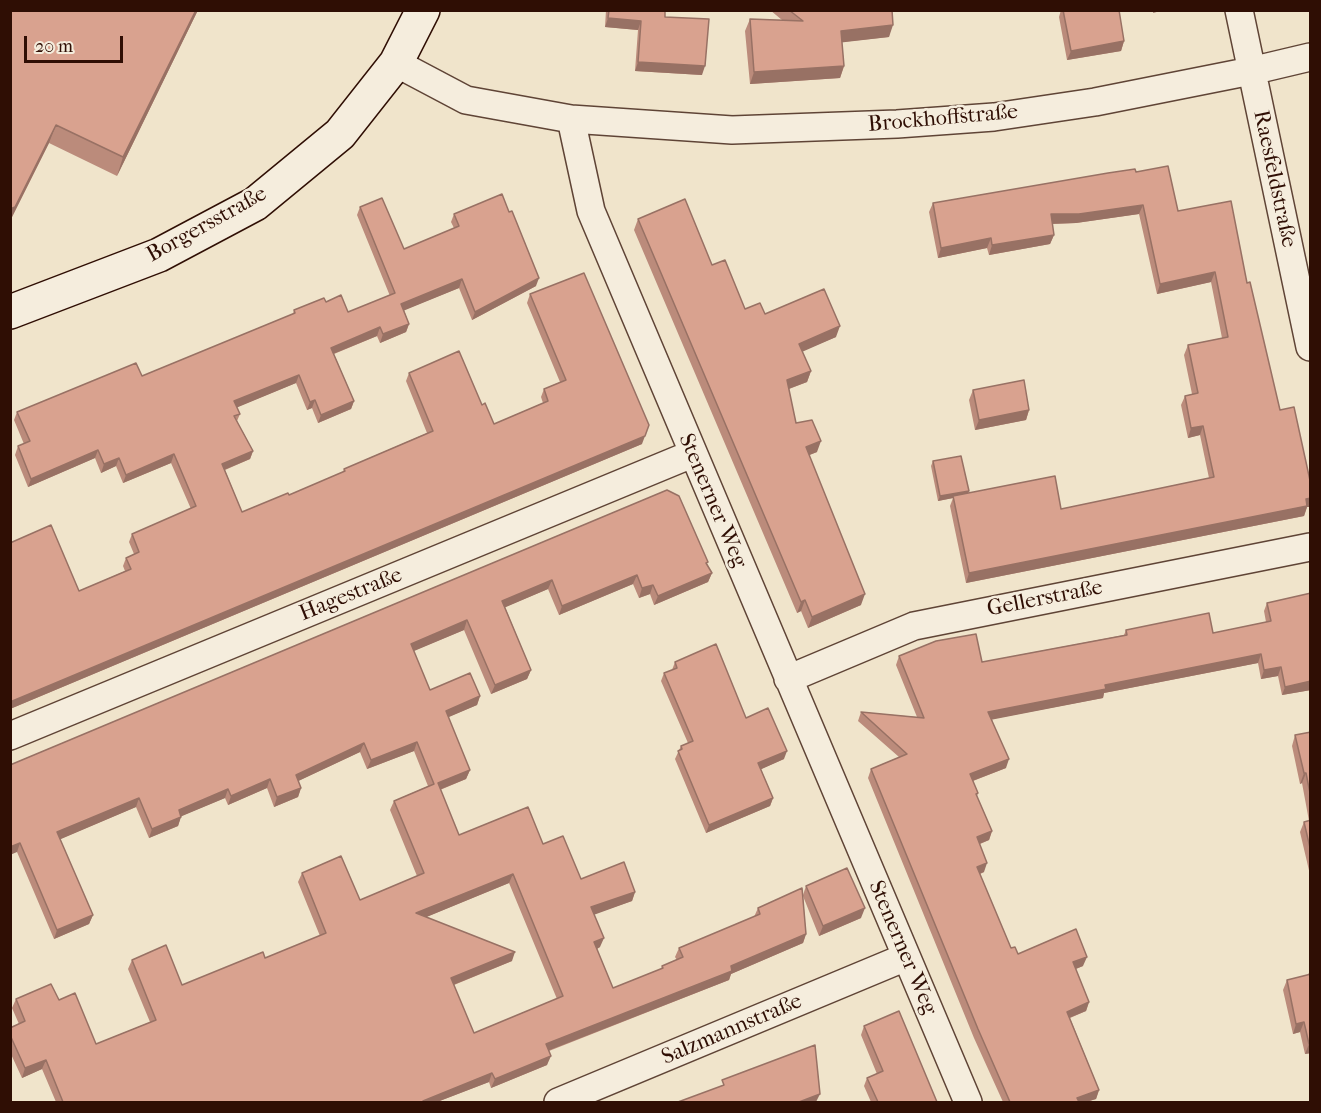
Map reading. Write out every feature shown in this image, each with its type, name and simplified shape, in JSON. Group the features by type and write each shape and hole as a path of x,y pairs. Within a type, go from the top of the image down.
{"street":[{"path":"423,10 396,63 466,100 571,119"},
{"name":"Raesfeldstraße","path":"1239,10 1311,347"},
{"name":"Brockhoffstraße","path":"571,119 732,130 994,117 1095,102 1311,57"},
{"name":"Borgersstraße","path":"10,312 159,255 255,204 340,134 396,63"},
{"name":"Stenerner Weg","path":"571,119 591,211 968,1102"},
{"name":"Hagestraße","path":"10,736 692,454"},
{"name":"Gellerstraße","path":"788,679 914,626 1311,547"},
{"name":"Salzmannstraße","path":"558,1102 906,957"}],"building":[{"path":"10,10 196,10 123,157 56,125 15,207 10,209"},
{"path":"609,10 665,10 665,17 709,19 705,66 638,62 641,21 608,18"},
{"path":"789,10 892,10 893,25 841,31 844,66 754,72 750,19 803,21"},
{"path":"1063,10 1119,10 1124,41 1071,51"},
{"path":"1168,166 1178,211 1231,201 1247,283 1250,282 1280,410 1294,407 1311,485 1311,498 1306,499 1307,506 969,573 953,496 1055,476 1061,509 1214,477 1203,426 1191,428 1185,396 1198,393 1188,345 1228,337 1215,272 1160,284 1143,205 1079,214 1051,214 1054,235 992,245 991,238 941,248 933,203 1108,173 1135,169 1136,172"},
{"path":"502,194 509,212 512,211 539,278 475,312 462,279 401,304 409,324 383,334 380,327 331,348 354,401 321,415 315,400 310,402 299,375 234,401 240,414 234,416 253,451 222,464 242,512 288,493 289,495 433,431 409,373 459,351 482,405 485,403 494,424 548,401 544,389 566,380 530,294 584,273 649,425 645,436 10,702 10,543 51,525 79,591 131,569 126,558 139,552 132,534 196,506 174,454 126,475 119,458 104,464 98,450 31,479 18,446 30,441 17,412 136,363 142,376 295,313 294,310 324,298 326,302 341,295 348,312 395,293 360,207 382,198 404,249 459,226 454,214"},
{"path":"685,199 712,265 725,260 745,309 760,303 765,314 824,289 840,326 799,344 811,371 787,380 796,423 812,420 821,441 806,447 865,594 812,617 805,600 801,602 638,219"},
{"path":"1024,380 1029,410 979,420 973,390"},
{"path":"961,456 969,491 940,496 933,461"},
{"path":"667,490 679,496 712,573 658,596 653,585 642,588 637,575 562,606 552,580 502,601 531,670 495,685 467,620 411,644 430,690 470,673 480,696 446,711 470,770 438,783 459,835 528,807 543,844 563,836 581,879 624,862 635,892 591,907 604,938 594,942 613,988 663,968 662,966 683,957 679,948 760,914 758,908 802,888 806,934 731,966 732,971 546,1044 551,1056 495,1079 492,1073 423,1102 63,1102 46,1060 25,1068 10,1035 10,1028 25,1021 16,999 51,984 59,1000 75,993 96,1044 156,1020 132,960 166,945 182,985 263,952 265,958 326,933 302,873 341,856 360,900 424,873 394,801 434,784 417,742 371,760 364,743 296,775 301,788 277,797 270,779 231,796 228,789 179,810 181,817 152,829 139,798 57,832 93,915 57,930 20,843 10,847 10,765","holes":["513,874 563,996 474,1033 451,978 515,952 416,913"]},
{"path":"1311,593 1311,681 1285,687 1281,667 1264,670 1261,654 1105,685 1106,689 988,712 1009,759 970,774 992,831 977,837 987,863 977,867 1011,948 1015,947 1018,954 1076,929 1087,957 1073,962 1089,1002 1067,1012 1099,1090 1077,1098 1079,1102 1010,1102 871,769 907,754 861,712 924,718 899,656 936,641 976,634 982,662 1127,635 1126,630 1209,613 1213,633 1271,621 1267,603"},
{"path":"716,644 746,718 768,708 787,751 758,763 773,798 709,825 678,751 682,749 681,746 693,741 664,673 677,668 675,662"},
{"path":"1311,732 1311,798 1295,735"},
{"path":"1311,820 1311,852 1304,822"},
{"path":"847,868 865,908 823,926 806,886"},
{"path":"1311,974 1311,1043 1309,1044 1304,1022 1296,1024 1287,980"},
{"path":"899,1011 937,1102 878,1102 867,1078 883,1071 864,1026"},
{"path":"815,1045 820,1094 799,1102 678,1102 724,1085 722,1080"}]}
